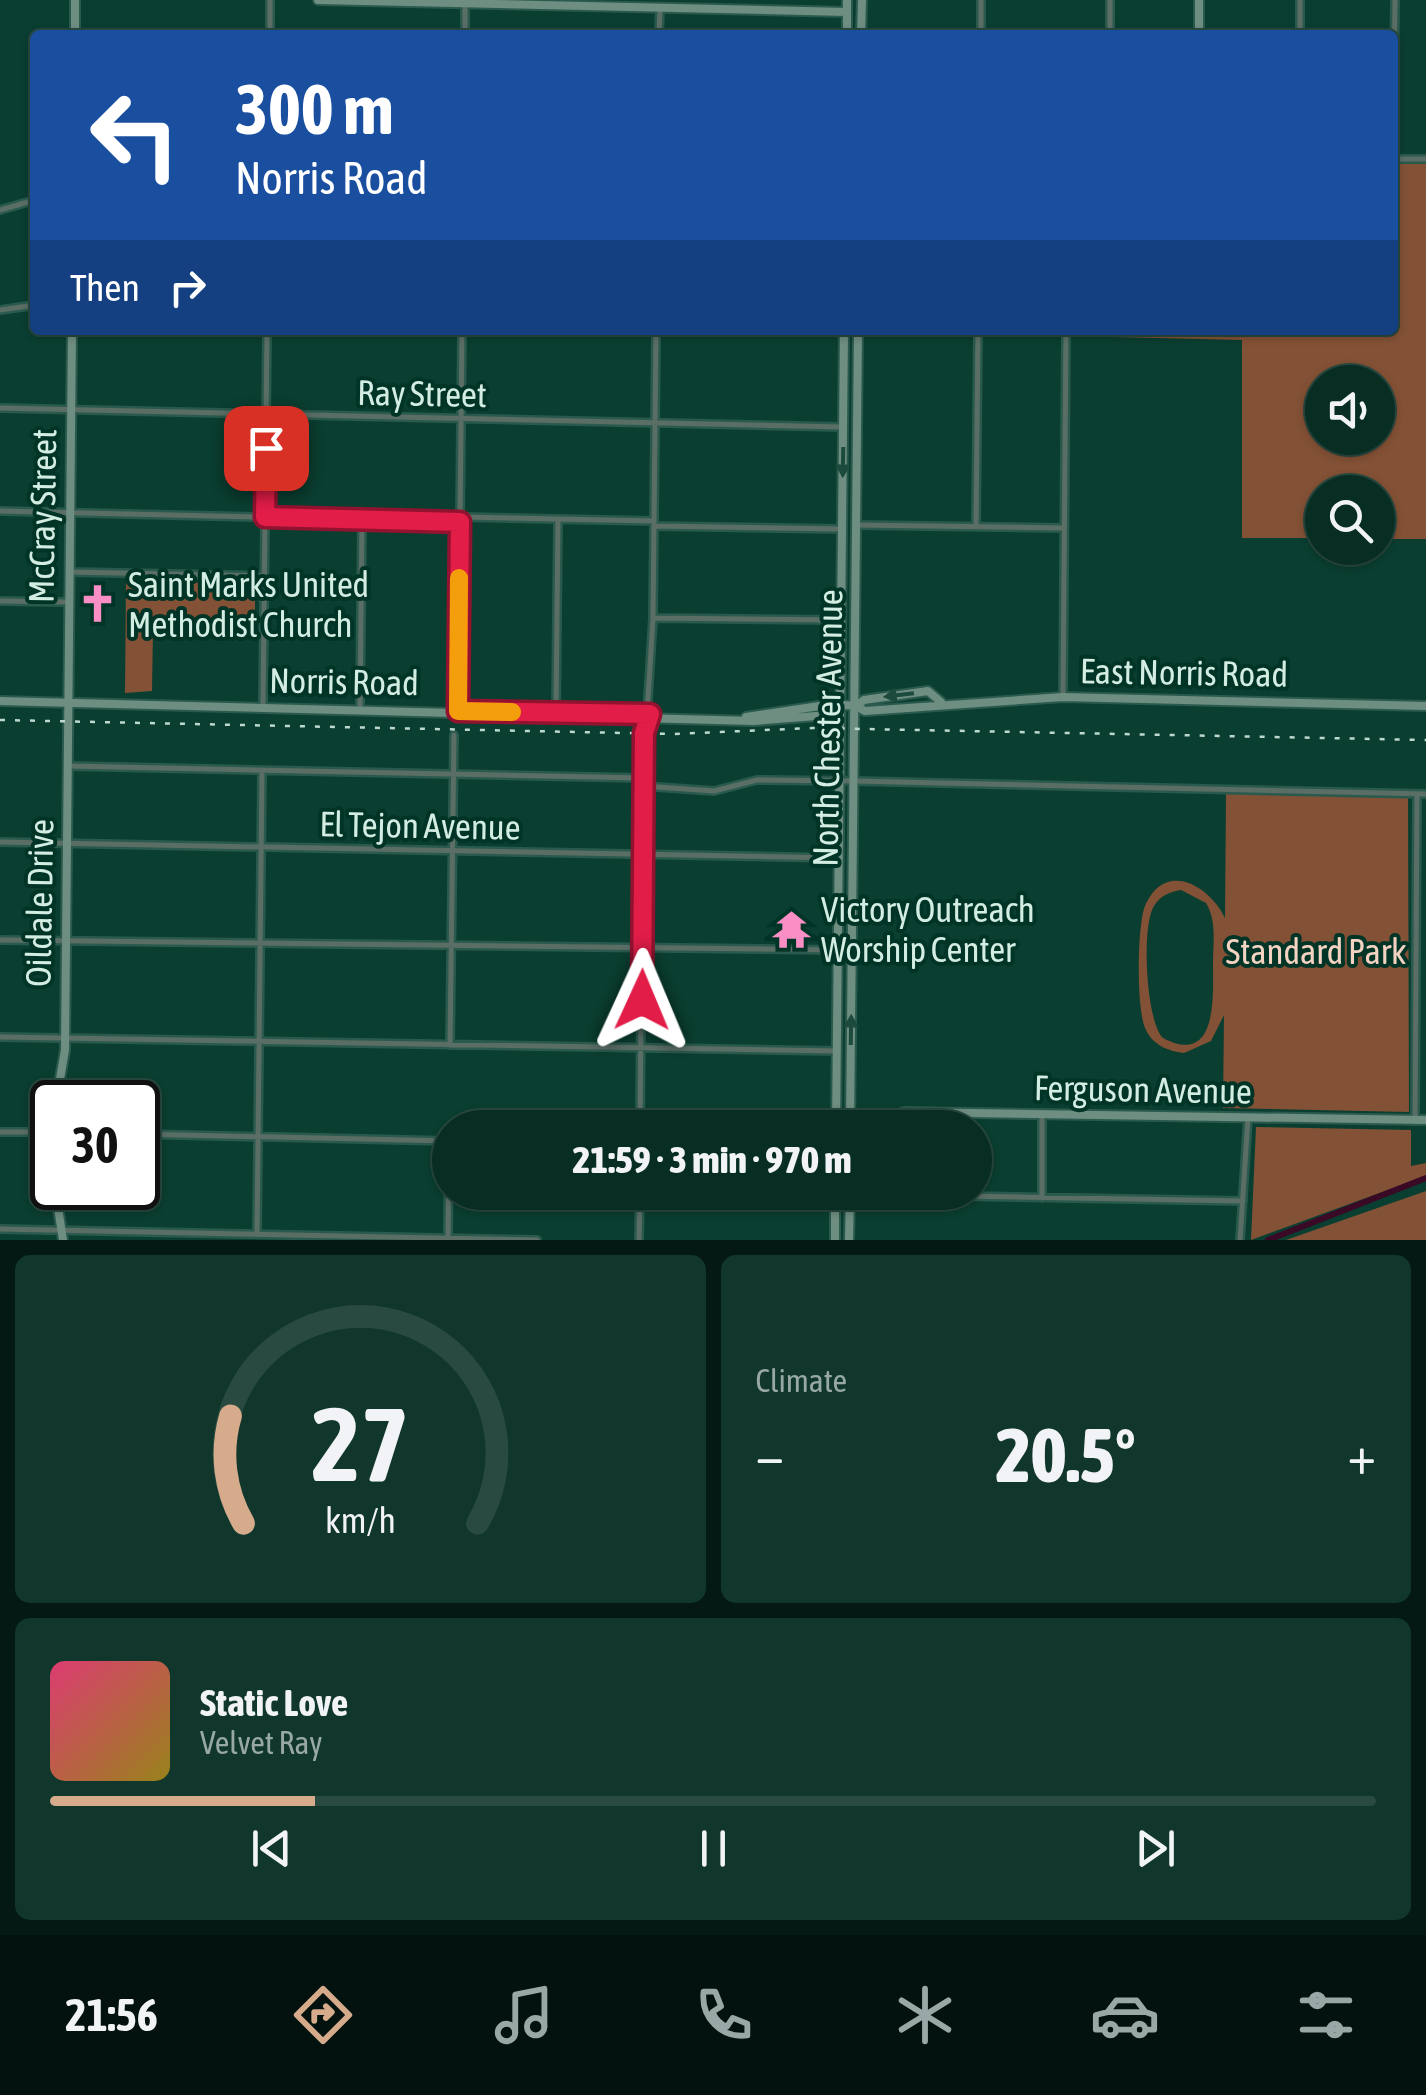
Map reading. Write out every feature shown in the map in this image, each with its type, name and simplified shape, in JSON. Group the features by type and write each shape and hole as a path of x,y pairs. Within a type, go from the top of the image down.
{"street":[{"path":"74,30 75,0"},
{"path":"270,0 270,30"},
{"path":"318,0 847,12"},
{"path":"847,0 847,30"},
{"path":"861,30 862,0"},
{"path":"981,0 981,30"},
{"path":"1110,0 1110,30"},
{"path":"1199,0 1199,30"},
{"path":"1300,0 1300,30"},
{"path":"1394,0 1394,30"},
{"path":"464,30 465,3"},
{"path":"659,30 660,8"},
{"path":"1398,159 1426,160"},
{"path":"0,210 30,201"},
{"path":"0,310 30,305"},
{"name":"McCray Street","path":"67,702 72,335"},
{"path":"263,706 267,335"},
{"path":"458,711 462,335"},
{"path":"640,1110 643,782 654,618 656,335"},
{"name":"North Chester Avenue","path":"836,1110 844,335"},
{"name":"North Chester Avenue","path":"850,1110 858,335"},
{"path":"976,527 978,335"},
{"path":"1063,697 1066,335"},
{"name":"Ray Street","path":"0,408 843,427"},
{"path":"842,500 850,522 856,525 1062,528"},
{"path":"0,512 362,520 558,519 842,529"},
{"path":"556,713 558,519"},
{"path":"360,708 362,520"},
{"path":"70,572 264,576"},
{"path":"0,600 69,602"},
{"path":"654,618 841,620"},
{"name":"East Norris Road","path":"841,708 856,706 865,711 941,702 1063,697 1426,706"},
{"name":"Norris Road","path":"0,701 783,720 829,715 841,708"},
{"name":"Oildale Drive","path":"59,1080 65,1038 67,702"},
{"path":"450,1045 454,735"},
{"path":"68,766 453,774 643,782 714,791 757,780 839,780 1426,794"},
{"path":"257,1234 262,770"},
{"path":"1415,1122 1417,794"},
{"name":"El Tejon Avenue","path":"0,842 838,858"},
{"path":"0,940 838,950"},
{"path":"0,1037 837,1051"},
{"name":"Ferguson Avenue","path":"992,1114 1426,1120"},
{"path":"1042,1115 1042,1198"},
{"path":"1240,1236 1248,1117"},
{"path":"0,1132 30,1132"},
{"path":"160,1134 432,1141"},
{"path":"992,1197 1243,1201"},
{"path":"59,1210 63,1240"},
{"path":"448,1238 449,1210"},
{"path":"640,1210 640,1240"},
{"path":"835,1210 835,1238"},
{"path":"849,1240 850,1210"},
{"path":"0,1229 537,1240"}],"green space":[{"path":"1398,163 1426,164 1426,539 1395,539 1395,475 1305,475 1305,538 1242,538 1242,340 1071,335 1398,335"},
{"path":"126,581 255,584 255,639 248,630 153,628 152,691 125,693"},
{"name":"Standard Park","path":"1408,792 1409,1112 1223,1108 1224,1015 1211,1041 1184,1053 1162,1046 1149,1035 1139,988 1140,931 1145,906 1164,884 1187,882 1209,896 1225,918 1226,794","holes":["1177,891 1206,903 1214,933 1212,1009 1203,1036 1194,1043 1181,1044 1163,1038 1153,1013 1147,952 1150,917 1159,900"]},
{"path":"1256,1127 1411,1130 1411,1166 1426,1163 1426,1176 1251,1240"},
{"path":"1426,1191 1426,1240 1286,1240"}],"waterway":[{"path":"1268,1240 1426,1178"}],"railway":[{"path":"0,720 673,734 813,728 1426,740"}],"slow traffic":[{"path":"459,578 458,711 512,712"}],"place":[{"name":"Saint Marks United Methodist Church","path":"98,604"},
{"name":"Victory Outreach Worship Center","path":"791,929"}],"route":[{"path":"266,448 265,517 460,522 458,711 650,714 644,733 642,1000"}]}
